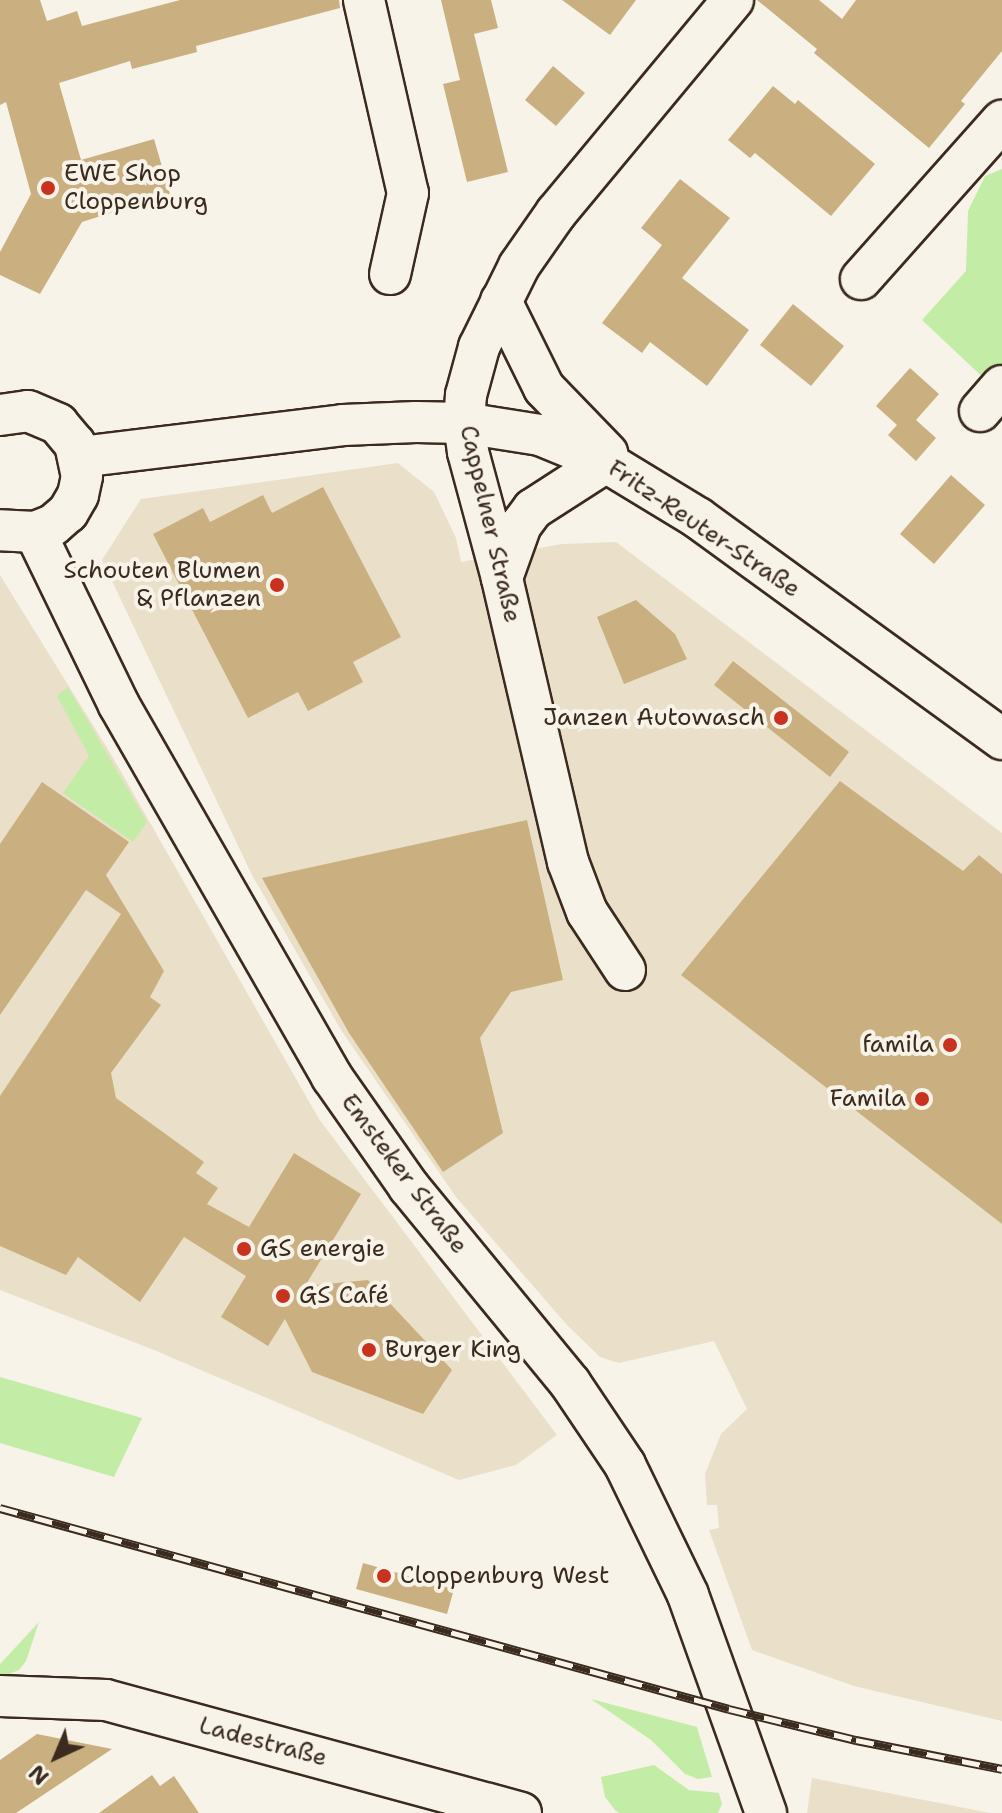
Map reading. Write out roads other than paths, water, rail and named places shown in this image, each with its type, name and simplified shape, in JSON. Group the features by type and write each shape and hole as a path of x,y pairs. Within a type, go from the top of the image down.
{"street":[{"path":"364,0 408,193 390,274"},
{"name":"Cappelner Straße","path":"625,970 576,889 502,578 482,511 464,423 470,377 479,347 519,266 556,213 733,0"},
{"path":"861,279 1002,121"},
{"path":"501,301 523,353 544,388 620,469 533,509 521,525 502,578"},
{"path":"0,415 28,411 44,416 69,435 80,457"},
{"name":"Fritz-Reuter-Straße","path":"80,457 343,425 464,423 524,431 620,469 698,518 1002,739"},
{"name":"Emsteker Straße","path":"80,457 80,486 68,512 53,525 18,531 332,1077 409,1187 570,1383 625,1465 688,1595 766,1813"},
{"name":"Ladestraße","path":"0,1696 120,1704 521,1813"}],"railway":[{"path":"0,1508 729,1709 856,1740 1002,1769"}],"place":[{"name":"EWE Shop Cloppenburg","path":"48,188"},
{"name":"Schouten Blumen & Pflanzen","path":"277,585"},
{"name":"Janzen Autowasch","path":"781,718"},
{"name":"famila","path":"950,1045"},
{"name":"Famila","path":"922,1099"},
{"name":"GS energie","path":"244,1249"},
{"name":"GS Café","path":"283,1296"},
{"name":"Burger King","path":"369,1350"},
{"name":"Cloppenburg West","path":"384,1576"}]}
